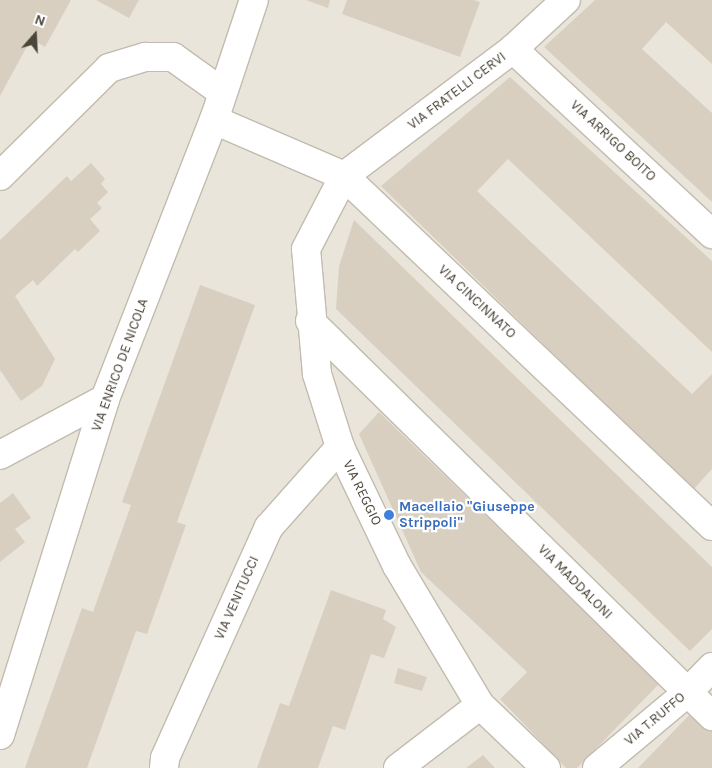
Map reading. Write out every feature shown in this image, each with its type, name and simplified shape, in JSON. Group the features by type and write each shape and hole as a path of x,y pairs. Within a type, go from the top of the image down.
{"street":[{"name":"VIA ENRICO DE NICOLA","path":"0,735 106,398 214,120 254,0"},
{"name":"VIA FRATELLI CERVI","path":"344,176 513,49 556,3"},
{"name":"VIA ARRIGO BOITO","path":"513,49 712,234"},
{"path":"0,176 109,68 145,56 173,57 222,92"},
{"name":"VIA CINCINNATO","path":"214,120 344,176 707,511"},
{"name":"VIA REGGIO","path":"344,176 306,249 310,321 317,374 340,447 397,566 480,705 546,768"},
{"name":"VIA MADDALONI","path":"310,321 712,716"},
{"path":"4,444 106,398"},
{"name":"VIA VENITUCCI","path":"164,768 165,758 269,527 340,447"},
{"name":"VIA T.RUFFO","path":"597,768 687,692 712,667"},
{"path":"398,768 480,705"}],"shaded area":[{"path":"0,0 712,0 712,768 0,768"}],"building":[{"path":"0,0 71,0 45,47 31,39 0,96"},
{"path":"96,0 139,0 129,18"},
{"path":"306,0 330,0 328,8"},
{"path":"347,0 473,0 480,2 460,57 342,14"},
{"path":"595,0 712,0 712,64 666,22 642,49 712,113 712,202 544,47"},
{"path":"510,77 712,261 712,352 508,159 477,191 692,394 712,374 712,469 693,490 381,186"},
{"path":"91,163 105,179 101,184 108,192 97,203 102,208 90,219 100,231 78,252 75,249 37,286 33,280 15,296 55,359 42,386 21,401 0,370 0,240 67,176 71,181"},
{"path":"354,220 712,567 712,629 690,651 336,309 339,266"},
{"path":"200,285 255,305 177,522 186,525 147,634 136,631 87,768 25,768 82,608 93,612 131,505 122,502"},
{"path":"379,412 659,684 577,768 566,768 500,699 527,672 421,572 359,434"},
{"path":"13,493 31,518 15,529 25,542 0,562 0,503"},
{"path":"331,590 386,610 383,619 396,627 384,658 371,654 345,730 333,726 318,768 257,768 280,703 289,706"},
{"path":"398,668 427,677 422,691 394,683"},
{"path":"698,706 712,719 712,768 638,768"},
{"path":"483,755 495,768 466,768"}],"place":[{"name":"Macellaio \"Giuseppe Strippoli\"","path":"389,515"}]}
